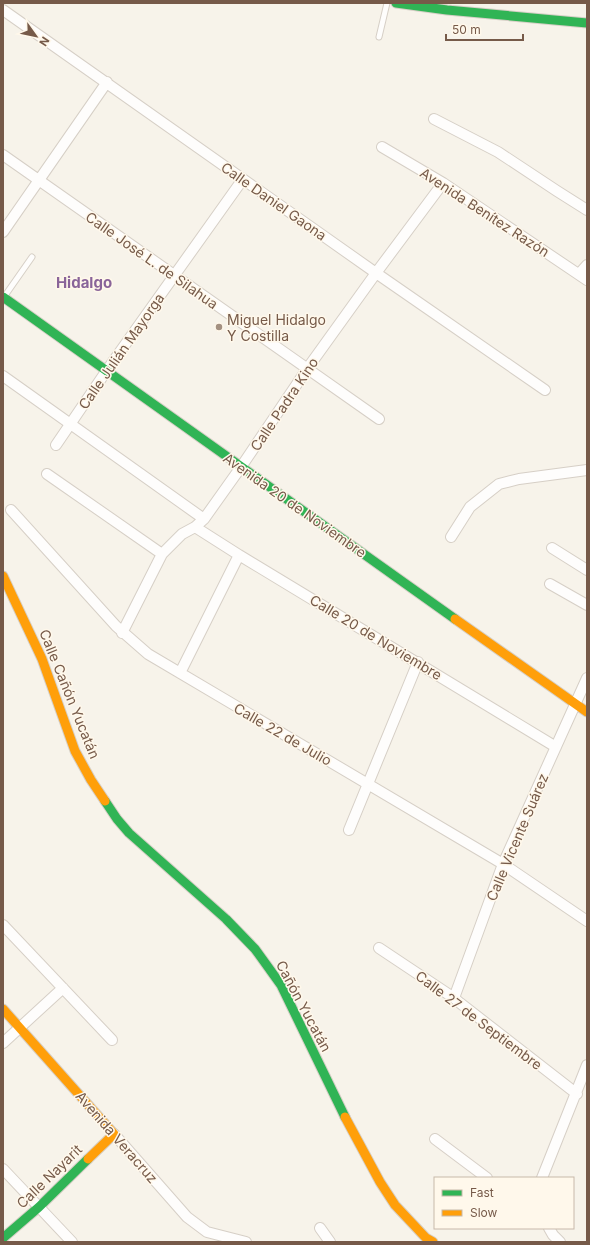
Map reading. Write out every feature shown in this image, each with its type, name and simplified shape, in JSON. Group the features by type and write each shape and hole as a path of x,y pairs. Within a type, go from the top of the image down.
{"street":[{"path":"396,3 447,10 587,23"},
{"name":"Calle Daniel Gaona","path":"3,10 376,273 545,390"},
{"path":"3,232 107,82"},
{"path":"434,120 498,152 587,210"},
{"name":"Avenida Benítez Razón","path":"382,147 443,183 583,277"},
{"name":"Calle José L. de Silahua","path":"3,155 379,419"},
{"name":"Calle Julián Mayorga","path":"56,446 107,370 243,179"},
{"name":"Calle Padra Kino","path":"122,633 162,554 182,534 195,527 204,519 307,369 443,183"},
{"path":"583,277 587,265"},
{"name":"Avenida 20 de Noviembre","path":"3,297 587,712"},
{"path":"3,376 204,519"},
{"path":"451,537 470,507 499,484 519,479 587,470"},
{"path":"47,474 162,554"},
{"name":"Calle 22 de Julio","path":"10,510 122,633 148,654 503,864 587,921"},
{"name":"Calle 20 de Noviembre","path":"195,527 556,746"},
{"path":"552,548 587,570"},
{"path":"180,673 239,555"},
{"name":"Calle Cañón Yucatán","path":"3,576 42,659 75,751 91,780 117,819"},
{"path":"550,584 587,605"},
{"path":"349,830 418,662"},
{"name":"Calle Vicente Suárez","path":"454,998 503,864 587,678"},
{"name":"Cañón Yucatán","path":"117,819 145,847 226,920 255,949 268,965 284,991 349,1125 380,1182 395,1205 429,1241"},
{"path":"3,925 112,1040"},
{"name":"Calle 27 de Septiembre","path":"379,948 454,998 577,1094"},
{"path":"3,1043 63,988"},
{"name":"Avenida Veracruz","path":"3,1009 187,1217 207,1232 246,1242"},
{"path":"542,1177 577,1094 587,1065"},
{"name":"Calle Nayarit","path":"3,1238 39,1207 114,1134"},
{"path":"435,1139 486,1177"},
{"path":"3,1169 72,1242"},
{"path":"320,1228 330,1242"},
{"path":"550,1229 560,1242"}],"lane":[{"path":"379,37 387,3"},
{"path":"3,297 32,257"}],"traffic: fast":[{"path":"396,3 447,10 587,23"},
{"path":"3,297 455,619"},
{"path":"105,801 129,833 226,919 255,949 281,985 345,1117"},
{"path":"3,1238 39,1207 88,1159"}],"traffic: slow":[{"path":"3,576 42,659 75,751 91,780 105,801"},
{"path":"455,619 587,712"},
{"path":"3,1009 114,1134 88,1159"},
{"path":"345,1117 380,1182 395,1205 426,1238 433,1242"}],"place":[{"name":"Miguel Hidalgo Y Costilla","path":"219,327"}],"district":[{"name":"Hidalgo","path":"84,282"}]}
